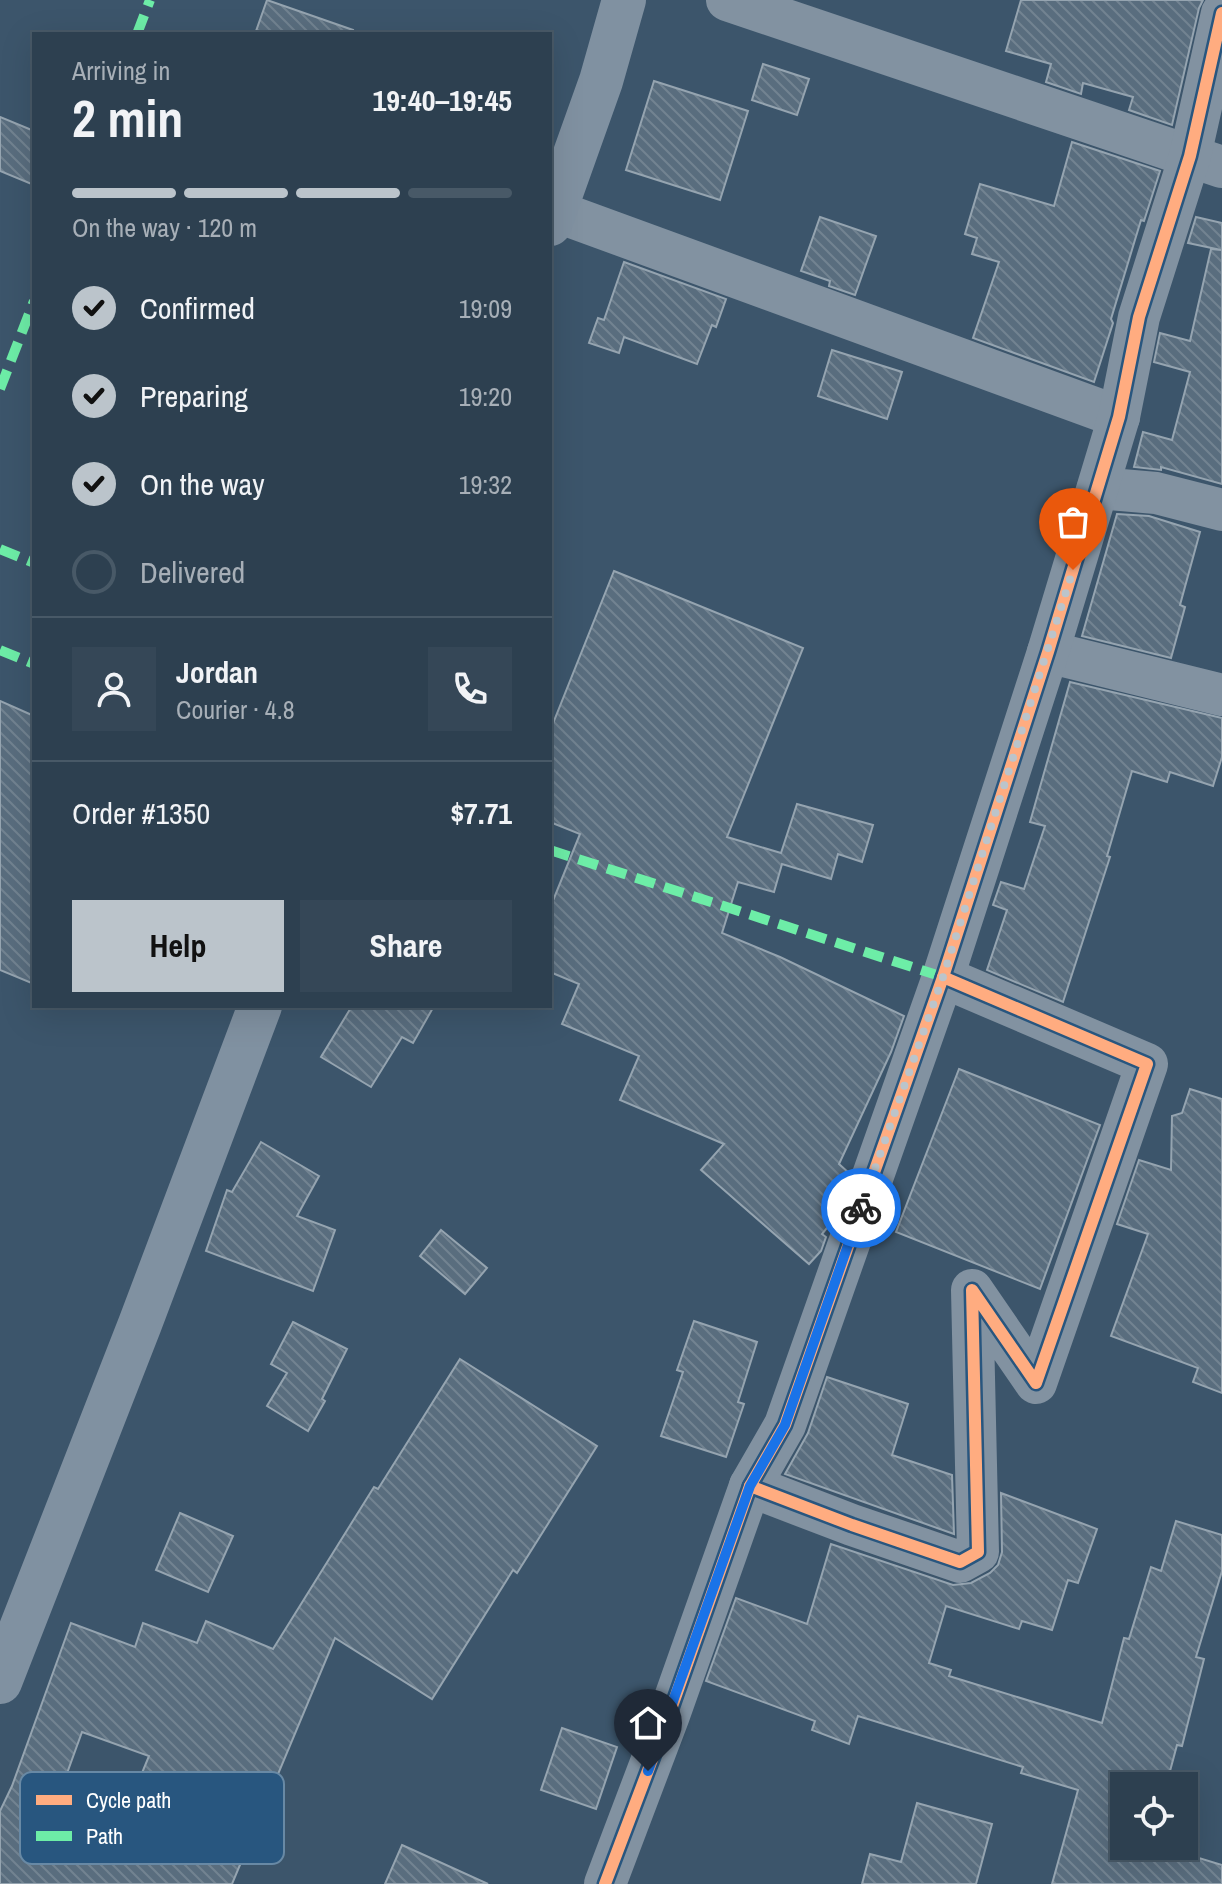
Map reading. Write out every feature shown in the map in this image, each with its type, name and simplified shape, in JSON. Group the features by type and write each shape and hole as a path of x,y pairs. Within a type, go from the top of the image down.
{"main road":[{"path":"552,218 601,81 624,0"},
{"path":"0,1682 259,1008"}],"street":[{"path":"727,0 1206,162"},
{"path":"605,1884 750,1486 785,1425 943,977 1098,488 1119,417 1139,317 1206,162 1222,13"},
{"path":"552,218 1119,417"},
{"path":"1098,488 1156,493 1222,510"},
{"path":"1048,652 1222,695"},
{"path":"750,1486 960,1562 978,1552 972,1290 1036,1383 1147,1064 943,977"}],"building":[{"path":"267,0 353,30 352,32 256,32"},
{"path":"1021,0 1203,0 1172,125 1129,110 1133,97 1083,83 1081,94 1046,82 1051,64 1006,51"},
{"path":"763,64 809,79 797,115 752,100"},
{"path":"654,81 748,111 720,200 626,170"},
{"path":"0,117 32,130 32,184 0,171"},
{"path":"1072,142 1160,171 1144,221 1141,220 1094,382 973,338 999,262 972,254 977,238 965,234 980,184 1054,206"},
{"path":"820,217 876,236 855,295 829,286 830,281 801,271"},
{"path":"1196,217 1222,223 1222,484 1161,467 1161,470 1134,467 1143,432 1172,440 1190,372 1154,362 1160,333 1190,341 1211,249 1221,250 1188,243"},
{"path":"624,262 726,299 697,364 624,337 619,353 589,343 598,318 604,320"},
{"path":"832,350 902,372 887,419 818,396"},
{"path":"1117,514 1149,516 1200,532 1180,605 1185,607 1171,658 1082,636"},
{"path":"614,571 803,648 727,837 781,853 797,804 873,825 862,862 838,854 831,879 782,864 774,892 738,882 722,933 904,1016 891,1052 839,1164 849,1173 831,1223 822,1234 826,1237 821,1251 809,1264 701,1170 724,1144 620,1100 639,1056 562,1024 579,984 552,973 552,903 580,834 552,823 552,726"},
{"path":"1070,682 1222,718 1222,757 1213,786 1170,772 1167,782 1132,771 1107,856 1110,857 1063,1002 987,970 1007,910 993,905 1001,882 1024,889 1045,826 1030,822"},
{"path":"0,701 32,715 32,983 0,970"},
{"path":"351,1008 433,1008 413,1043 402,1037 371,1087 321,1057"},
{"path":"959,1069 1100,1125 1040,1289 896,1232"},
{"path":"1190,1089 1222,1099 1222,1393 1193,1382 1198,1368 1111,1336 1148,1234 1117,1224 1139,1160 1171,1170 1172,1116 1182,1113"},
{"path":"261,1142 319,1176 297,1216 335,1230 313,1291 206,1251 227,1190 232,1192"},
{"path":"441,1230 487,1268 465,1294 420,1256"},
{"path":"694,1321 757,1342 738,1402 744,1404 726,1457 661,1436 683,1372 677,1370"},
{"path":"293,1322 347,1349 322,1399 325,1401 308,1431 267,1406 287,1373 271,1364"},
{"path":"460,1359 597,1446 517,1573 513,1570 432,1699 335,1638 279,1772 142,1772 149,1756 82,1732 67,1772 20,1772 20,1864 240,1864 232,1884 0,1884 0,1811 71,1623 135,1647 143,1623 197,1643 206,1621 273,1649 374,1487 378,1489"},
{"path":"827,1377 908,1404 892,1455 952,1475 954,1534 785,1474 808,1433"},
{"path":"1001,1493 1097,1529 1078,1583 1068,1580 1052,1630 1022,1621 1019,1629 946,1606 929,1663 951,1670 949,1676 1102,1723 1124,1638 1129,1639 1151,1567 1161,1571 1176,1521 1222,1535 1222,1571 1196,1657 1204,1659 1182,1746 1177,1745 1170,1772 1110,1772 1110,1860 1198,1858 1222,1865 1222,1884 1052,1884 1078,1790 1021,1773 1023,1767 858,1716 849,1744 812,1730 815,1721 706,1681 736,1598 807,1624 831,1544 953,1585 971,1583 990,1573 998,1565 1002,1552"},
{"path":"180,1513 233,1536 208,1592 156,1570"},
{"path":"562,1728 617,1747 596,1809 541,1790"},
{"path":"917,1803 992,1824 976,1884 862,1884 870,1854 901,1862"},
{"path":"402,1845 488,1884 385,1884"}],"marked path":[{"path":"138,32 150,0"},
{"path":"0,389 32,306"},
{"path":"0,549 32,562"},
{"path":"0,650 32,663"},
{"path":"552,851 943,977"}],"cycle path":[{"path":"605,1884 750,1486 785,1425 943,977 1048,652 1119,417 1139,317 1190,156 1222,13"},
{"path":"750,1486 960,1562 978,1552 972,1290 1036,1383 1147,1064 943,977"}],"way so far":[{"path":"861,1208 943,977 1073,570"}],"route":[{"path":"648,1771 750,1486 785,1425 861,1208"}]}
